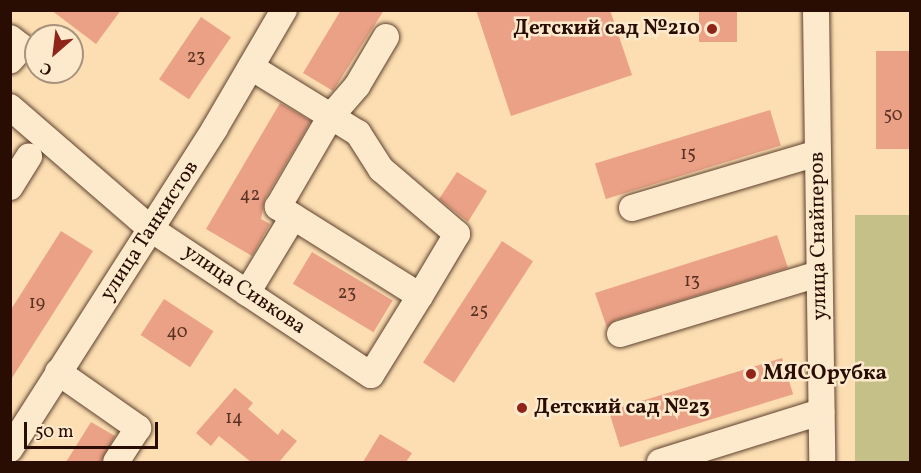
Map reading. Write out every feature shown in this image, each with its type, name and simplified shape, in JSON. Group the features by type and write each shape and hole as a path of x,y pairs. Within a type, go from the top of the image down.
{"street":[{"name":"улица Танкистов","path":"10,448 151,229 284,10"},
{"name":"улица Снайперов","path":"816,10 822,462"},
{"path":"251,67 331,116 358,133 381,168 457,234 420,296 278,207 331,116 357,86 386,37"},
{"path":"10,38 22,47 10,60"},
{"name":"улица Сивкова","path":"10,108 151,229 371,375 420,296"},
{"path":"632,208 818,153"},
{"path":"10,187 29,157"},
{"path":"247,293 293,217"},
{"path":"620,334 819,274"},
{"path":"58,372 138,428 116,462"},
{"path":"660,462 821,412"}],"shaded area":[{"path":"855,215 910,215 910,462 855,462"}],"building":[{"path":"51,10 121,10 96,44 84,35 84,24 70,24"},
{"path":"341,10 384,10 333,91 303,73"},
{"path":"476,10 610,10 632,75 511,116"},
{"path":"699,10 737,10 737,42 699,42"},
{"path":"201,17 231,37 189,99 159,79"},
{"path":"876,51 910,51 910,149 876,149"},
{"path":"280,103 311,121 265,199 261,219 270,224 252,256 206,229"},
{"path":"770,110 781,145 606,199 595,164"},
{"path":"457,172 487,191 468,222 439,199"},
{"path":"61,231 93,251 10,381 10,311"},
{"path":"777,235 788,268 616,320 607,328 595,293"},
{"path":"502,241 533,261 454,383 423,363"},
{"path":"312,252 393,300 374,332 293,284"},
{"path":"164,299 213,331 190,367 141,335"},
{"path":"782,358 793,394 620,447 609,411"},
{"path":"235,388 253,403 248,409 278,435 282,429 297,441 279,462 251,462 219,436 211,446 196,433"},
{"path":"91,422 115,436 101,462 66,462"},
{"path":"380,434 412,453 406,462 363,462"}],"place":[{"name":"Детский сад №210","path":"712,29"},
{"name":"МЯСОрубка","path":"751,374"},
{"name":"Детский сад №23","path":"522,408"}]}
